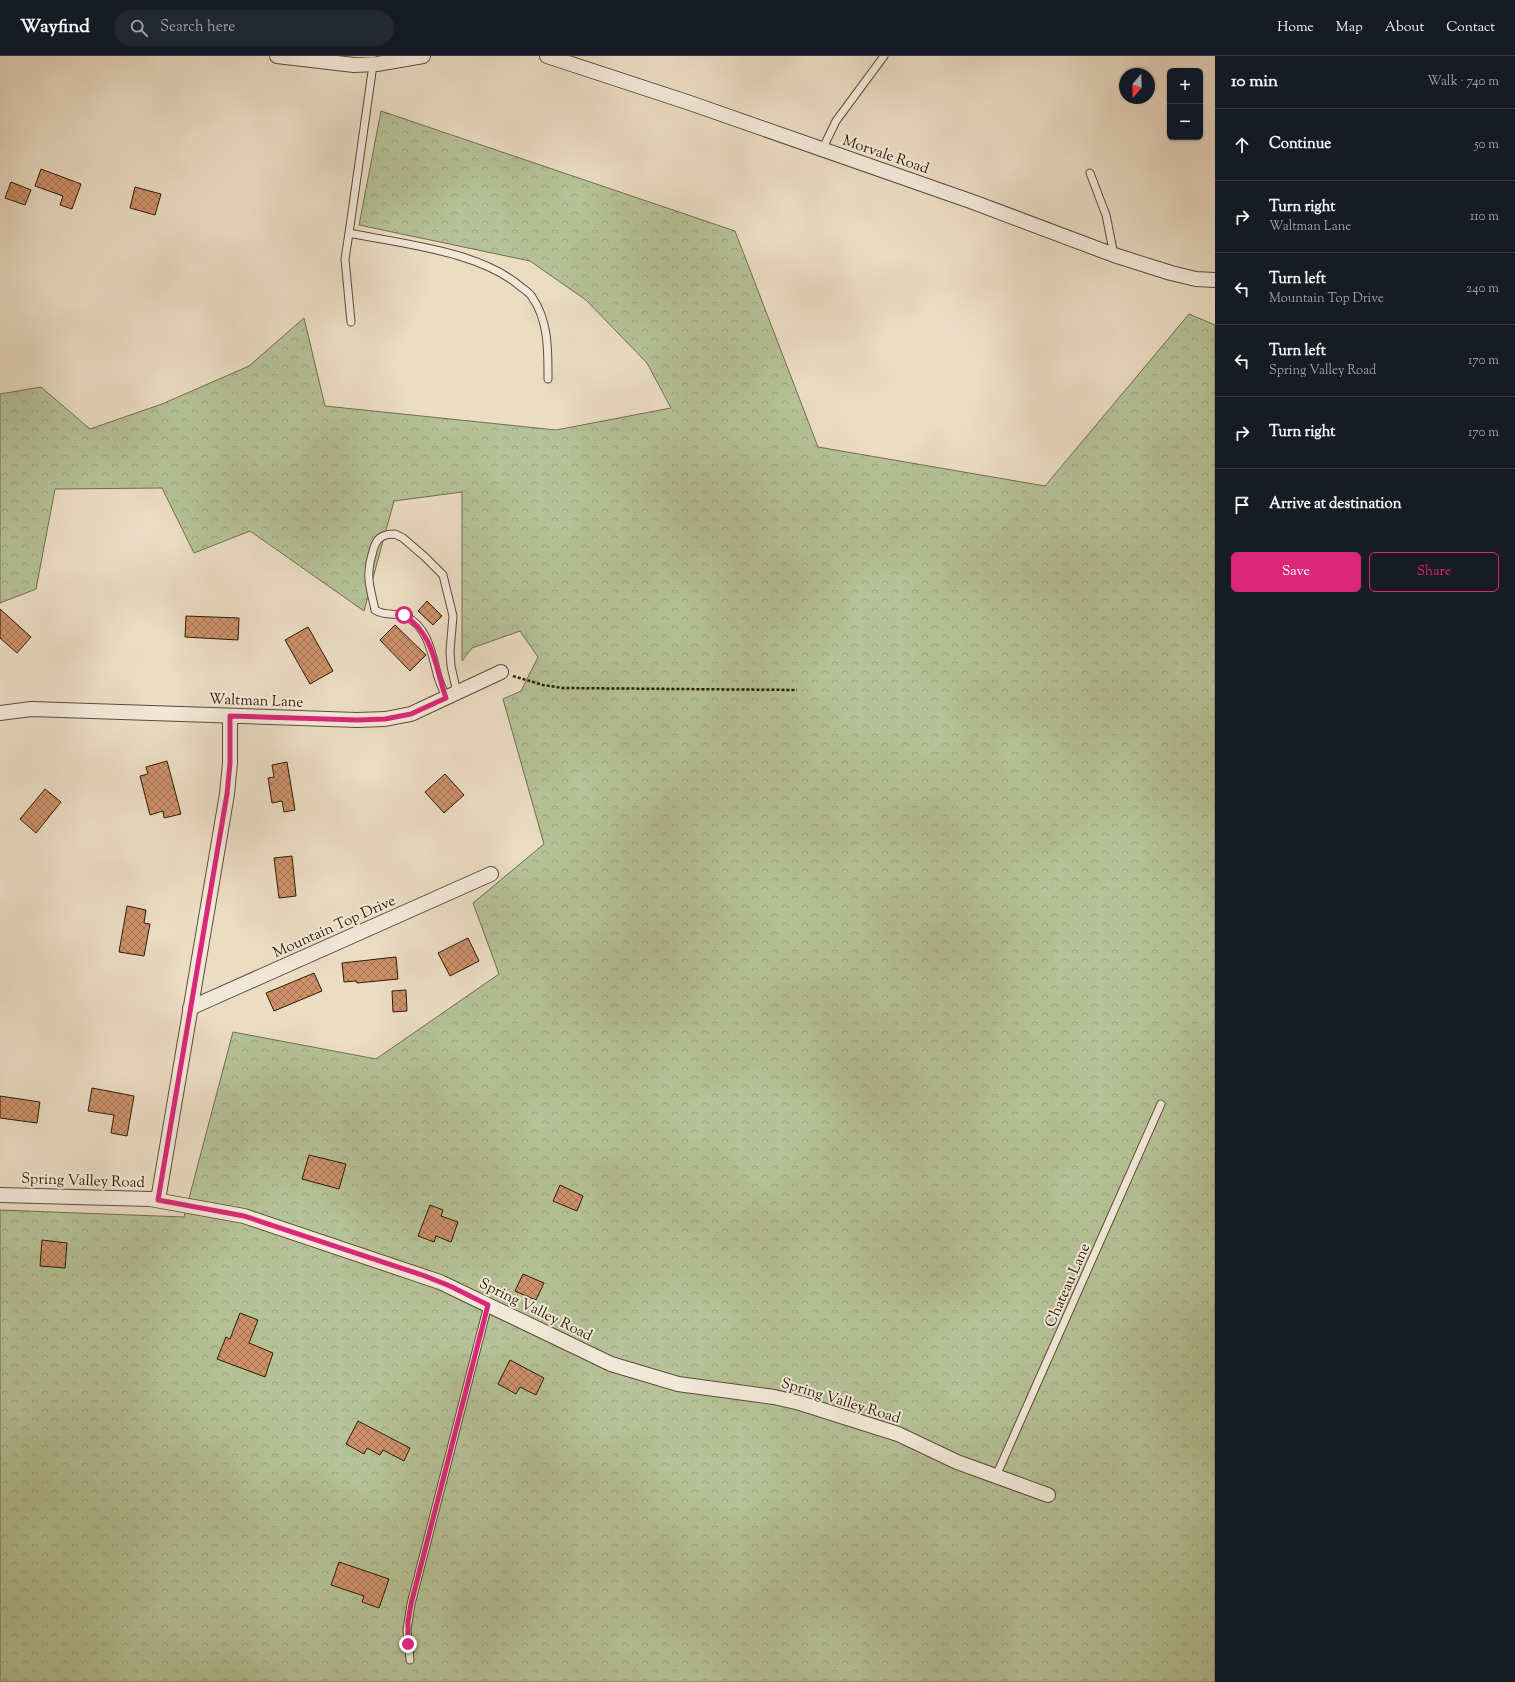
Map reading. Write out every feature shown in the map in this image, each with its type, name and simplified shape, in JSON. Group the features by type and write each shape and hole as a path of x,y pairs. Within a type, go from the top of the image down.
{"street":[{"path":"277,56 343,64 373,64 423,56"},
{"name":"Morvale Road","path":"547,56 690,103 984,206 1114,256 1171,274 1196,279 1215,280"},
{"name":"Waltman Lane","path":"0,713 21,709 31,709 357,720 385,719 411,714 501,672"},
{"path":"158,1200 228,789 230,763 230,716"},
{"name":"Mountain Top Drive","path":"190,1008 491,874"},
{"name":"Spring Valley Road","path":"0,1195 128,1197 158,1200 244,1216 425,1276 450,1286 595,1358 617,1367 678,1384 774,1397 800,1403 898,1434 957,1462 1048,1495"}],"lane":[{"path":"822,150 836,121 884,56"},
{"path":"351,322 346,259 373,64"},
{"path":"1090,173 1106,215 1114,256"},
{"path":"349,234 431,249 473,260 510,277 532,297 544,322 548,346 548,379"},
{"path":"395,534 403,538 425,557 443,576 453,616 450,651 452,695 438,677 434,655 423,632 414,622 404,615 381,614 375,610 368,574 369,563 375,542 382,537 395,534"},
{"name":"Chateau Lane","path":"996,1476 1161,1104"},
{"path":"410,1660 407,1630 411,1604 488,1305"}],"path":[{"path":"501,672 543,685 562,688 797,690"}],"green space":[{"path":"381,111 735,231 818,447 1045,486 1189,314 1215,325 1215,1682 0,1682 0,1210 184,1217 233,1032 376,1059 499,974 473,903 544,844 503,699 521,691 538,657 520,631 472,648 462,661 462,492 394,501 364,611 250,531 194,553 162,488 55,489 36,589 0,603 0,394 41,387 90,429 162,404 249,366 304,318 325,406 556,430 671,408 647,363 586,300 530,261 359,225"}],"building":[{"path":"41,169 81,184 72,209 60,205 63,196 35,186"},
{"path":"11,182 31,190 25,205 5,198"},
{"path":"135,187 161,194 155,215 130,208"},
{"path":"427,601 442,616 433,625 418,611"},
{"path":"0,609 31,637 17,653 0,638"},
{"path":"186,616 239,618 238,640 185,637"},
{"path":"395,625 426,655 410,671 380,640"},
{"path":"308,627 333,671 310,684 285,640"},
{"path":"167,761 181,814 164,818 163,811 150,815 140,776 148,774 146,767"},
{"path":"287,762 295,810 284,812 282,801 272,803 268,778 274,777 272,765"},
{"path":"445,774 464,795 444,813 425,792"},
{"path":"45,789 61,802 36,833 20,819"},
{"path":"292,856 296,896 279,898 274,858"},
{"path":"127,906 146,910 144,923 150,924 144,956 119,952"},
{"path":"468,938 479,961 450,976 438,953"},
{"path":"396,957 398,979 357,983 356,981 344,982 342,963"},
{"path":"314,973 322,991 274,1011 266,993"},
{"path":"406,990 407,1011 393,1012 392,991"},
{"path":"92,1088 134,1096 127,1136 111,1133 114,1115 88,1111"},
{"path":"0,1096 40,1102 37,1123 0,1118"},
{"path":"309,1155 346,1164 339,1189 302,1179"},
{"path":"560,1185 583,1196 577,1211 553,1201"},
{"path":"430,1205 443,1210 441,1216 458,1222 451,1242 436,1236 434,1242 418,1236"},
{"path":"42,1240 67,1243 65,1268 40,1266"},
{"path":"523,1274 544,1283 536,1300 515,1291"},
{"path":"240,1313 258,1320 249,1343 273,1353 265,1377 217,1359 226,1337 230,1339"},
{"path":"510,1360 544,1378 536,1395 520,1387 516,1394 498,1384"},
{"path":"358,1421 410,1448 404,1461 383,1450 380,1455 367,1448 364,1454 346,1444"},
{"path":"339,1562 389,1579 379,1608 362,1602 364,1596 331,1585"}],"route":[{"path":"404,615 414,622 423,632 434,655 438,677 446,698 411,714 385,719 357,720 230,716 230,774 158,1200 244,1216 425,1276 450,1286 488,1305 411,1604 407,1630 408,1644"}]}
